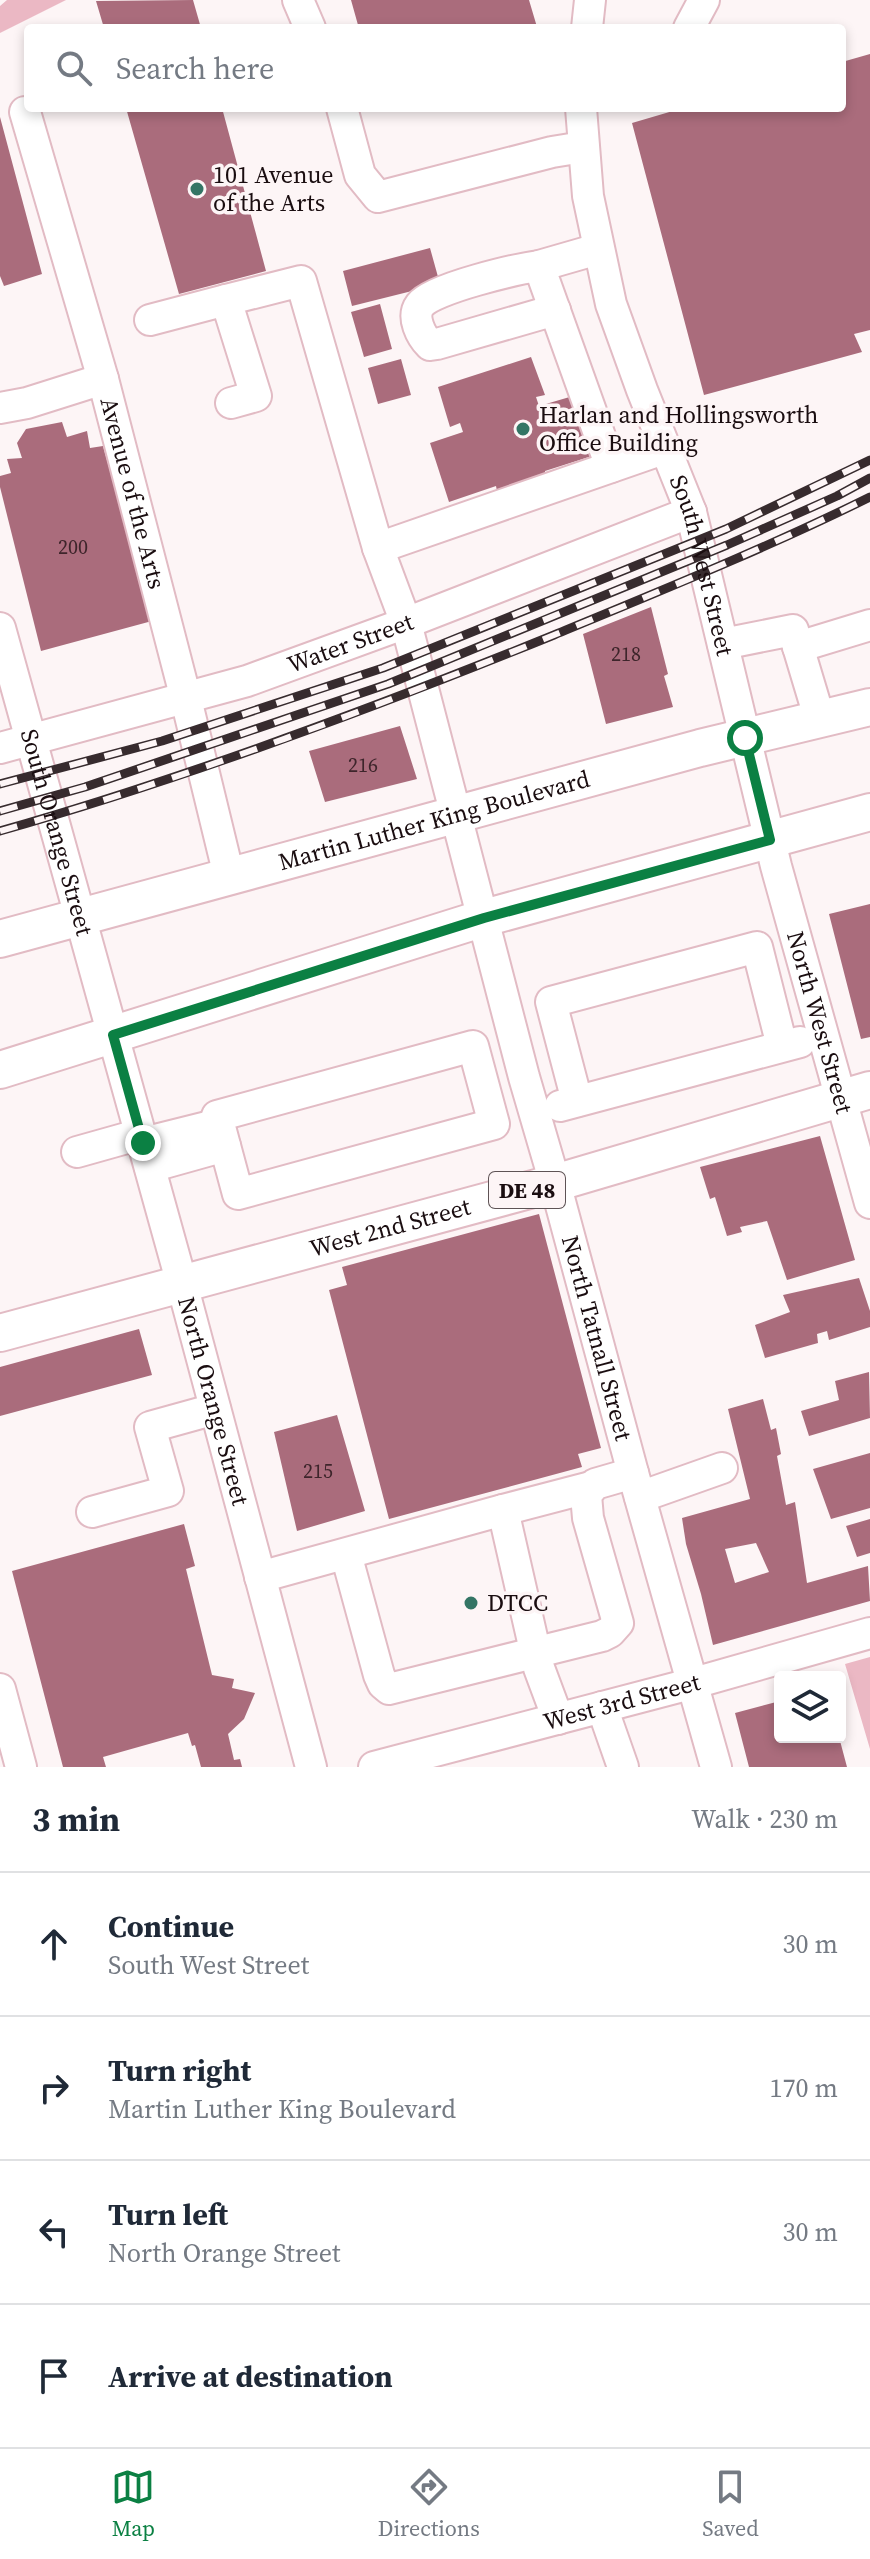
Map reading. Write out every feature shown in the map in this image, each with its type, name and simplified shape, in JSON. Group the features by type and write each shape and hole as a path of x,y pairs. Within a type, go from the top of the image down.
{"main road":[{"name":"Martin Luther King Boulevard","path":"0,939 700,748 870,707"},
{"path":"0,1070 484,918 870,812"},
{"name":"West 2nd Street","path":"0,1333 555,1183 855,1094"}],"street":[{"path":"298,0 308,24"},
{"path":"587,24 590,0"},
{"path":"691,24 704,0"},
{"name":"Avenue of the Arts","path":"25,112 103,379 229,876"},
{"path":"343,112 360,175 378,197 552,152 583,147"},
{"name":"South West Street","path":"581,112 588,196 611,304 691,512 770,840"},
{"path":"555,310 430,345 416,315 419,306 433,296 512,270 539,266 598,249"},
{"path":"539,266 611,467"},
{"name":"North Tatnall Street","path":"226,300 301,281 378,548 406,623 534,1113 716,1767"},
{"path":"150,320 226,300 256,396 231,403"},
{"path":"0,408 27,403 103,379"},
{"path":"378,548 666,448"},
{"name":"Water Street","path":"0,748 259,677 691,512"},
{"path":"798,647 870,625"},
{"name":"South Orange Street","path":"0,628 113,1035"},
{"path":"723,644 793,630 820,720"},
{"name":"North West Street","path":"770,840 825,1035 855,1094 870,1203"},
{"path":"577,1101 551,1002 757,947 782,1046"},
{"name":"North Orange Street","path":"113,1035 311,1767"},
{"path":"494,1124 473,1046 217,1116 238,1194 825,1035"},
{"path":"80,1160 222,1135"},
{"path":"92,1512 168,1491 150,1427 215,1409"},
{"path":"260,1577 591,1487 637,1485 722,1468"},
{"path":"346,1554 379,1675 389,1689 602,1636 618,1623 588,1518 586,1495 591,1487"},
{"path":"503,1510 539,1668 558,1719"},
{"name":"West 3rd Street","path":"374,1767 870,1633"},
{"path":"0,1689 21,1767"},
{"path":"602,1707 623,1767"}],"shaded area":[{"path":"7,0 66,0 0,33 0,6"},
{"path":"870,1657 870,1749 845,1664"}],"building":[{"path":"193,0 200,24 103,24 96,1"},
{"path":"351,0 529,0 536,24 358,24"},
{"path":"870,54 870,330 854,334 862,352 704,395 632,123 669,112 846,112 846,61"},
{"name":"101 Avenue of the Arts","path":"127,112 223,112 266,271 179,294"},
{"path":"0,117 42,274 4,286 0,276"},
{"path":"430,248 440,284 352,306 343,271"},
{"path":"380,304 392,349 364,357 351,312"},
{"name":"Harlan and Hollingsworth Office Building","path":"531,357 545,395 536,397 539,406 573,396 592,456 545,471 545,476 497,491 496,486 449,502 430,443 463,432 460,423 450,427 438,387"},
{"path":"401,359 411,395 378,404 368,368"},
{"path":"62,422 67,437 87,431 90,448 103,446 152,621 41,651 0,487 0,476 11,473 7,459 22,458 17,443 26,429"},
{"path":"651,607 673,707 606,724 583,634"},
{"path":"400,726 417,779 325,802 309,751"},
{"path":"870,904 870,1037 861,1039 829,914"},
{"path":"820,1136 855,1260 787,1280 767,1221 740,1227 742,1232 727,1236 715,1197 710,1199 700,1167"},
{"path":"539,1214 601,1448 578,1454 582,1467 389,1519 329,1290 347,1285 342,1267"},
{"path":"859,1278 870,1311 870,1327 829,1340 827,1331 817,1334 818,1343 765,1358 755,1325 790,1312 783,1295"},
{"path":"139,1329 152,1375 0,1416 0,1367"},
{"path":"869,1372 870,1418 809,1436 801,1411 839,1400 835,1381"},
{"path":"763,1399 771,1430 776,1428 781,1454 777,1456 786,1505 795,1502 807,1583 868,1566 870,1601 713,1645 682,1518 750,1499 728,1409","holes":["756,1543 769,1572 735,1583 725,1549"]},
{"path":"337,1415 365,1511 297,1531 274,1432"},
{"path":"870,1453 870,1508 831,1519 813,1469"},
{"path":"870,1519 870,1553 857,1557 846,1526"},
{"path":"184,1524 195,1566 186,1569 212,1675 234,1679 232,1688 255,1693 244,1719 228,1734 234,1760 240,1759 242,1767 201,1767 188,1733 103,1757 106,1767 63,1767 12,1571"},
{"path":"774,1703 774,1743 841,1743 847,1767 749,1767 735,1713"}],"railway":[{"path":"0,784 162,741 383,668 726,529 870,460"},
{"path":"0,811 85,787 388,684 727,545 870,478"},
{"path":"0,831 210,765 418,689 713,569 870,497"}],"place":[{"name":"101 Avenue of the Arts","path":"197,189"},
{"name":"Harlan and Hollingsworth Office Building","path":"523,429"},
{"name":"DTCC","path":"471,1603"}],"route":[{"path":"143,1143 113,1035 484,918 770,840 745,738"}]}
